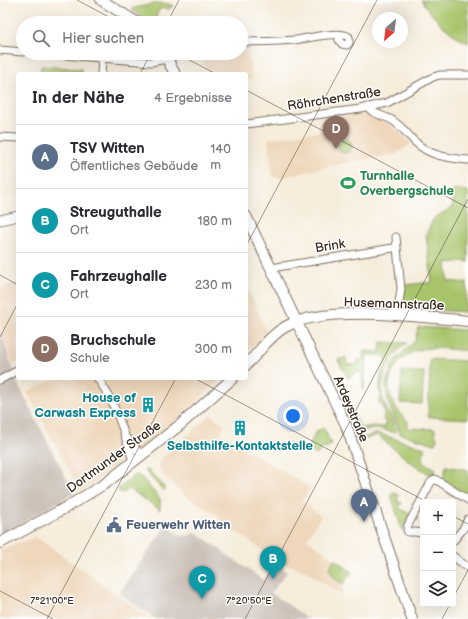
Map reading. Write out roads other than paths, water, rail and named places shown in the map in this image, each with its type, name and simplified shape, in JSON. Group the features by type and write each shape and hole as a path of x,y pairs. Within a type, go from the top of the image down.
{"main road":[{"path":"101,0 127,16"},
{"path":"168,60 174,72"},
{"name":"Ardeystraße","path":"248,220 346,425 412,619"},
{"name":"Husemannstraße","path":"296,321 310,317 366,314 468,321"},
{"path":"248,363 271,338 285,327 296,321"},
{"name":"Dortmunder Straße","path":"0,543 81,499 106,482 180,425 230,380"}],"street":[{"path":"248,42 296,40 340,35"},
{"path":"0,50 16,51"},
{"path":"101,72 102,60"},
{"path":"126,60 151,62 156,60"},
{"name":"Röhrchenstraße","path":"248,124 387,103 433,77 440,75 468,75"},
{"path":"383,115 381,111 382,106 387,103"},
{"path":"368,107 370,110 399,124 417,144 432,153 445,158 468,160"},
{"path":"0,138 16,138"},
{"path":"0,220 16,216"},
{"path":"396,238 401,289 397,316"},
{"name":"Brink","path":"272,268 393,248"},
{"path":"0,380 16,371"},
{"path":"99,380 108,392 125,435 137,458"},
{"path":"125,435 137,458"},
{"path":"422,499 431,482 435,479 468,500"},
{"path":"420,503 408,525 407,530 408,532 420,533"},
{"path":"456,537 463,529 468,519"},
{"path":"456,558 468,568"}],"place":[{"name":"Bruchschule","path":"336,149"},
{"name":"Turnhalle Overbergschule","path":"348,183"},
{"name":"House of Carwash Express","path":"148,405"},
{"name":"Selbsthilfe-Kontaktstelle","path":"240,428"},
{"name":"TSV Witten","path":"364,522"},
{"name":"Feuerwehr Witten","path":"114,525"},
{"name":"Streuguthalle","path":"273,579"},
{"name":"Fahrzeughalle","path":"202,599"}]}
